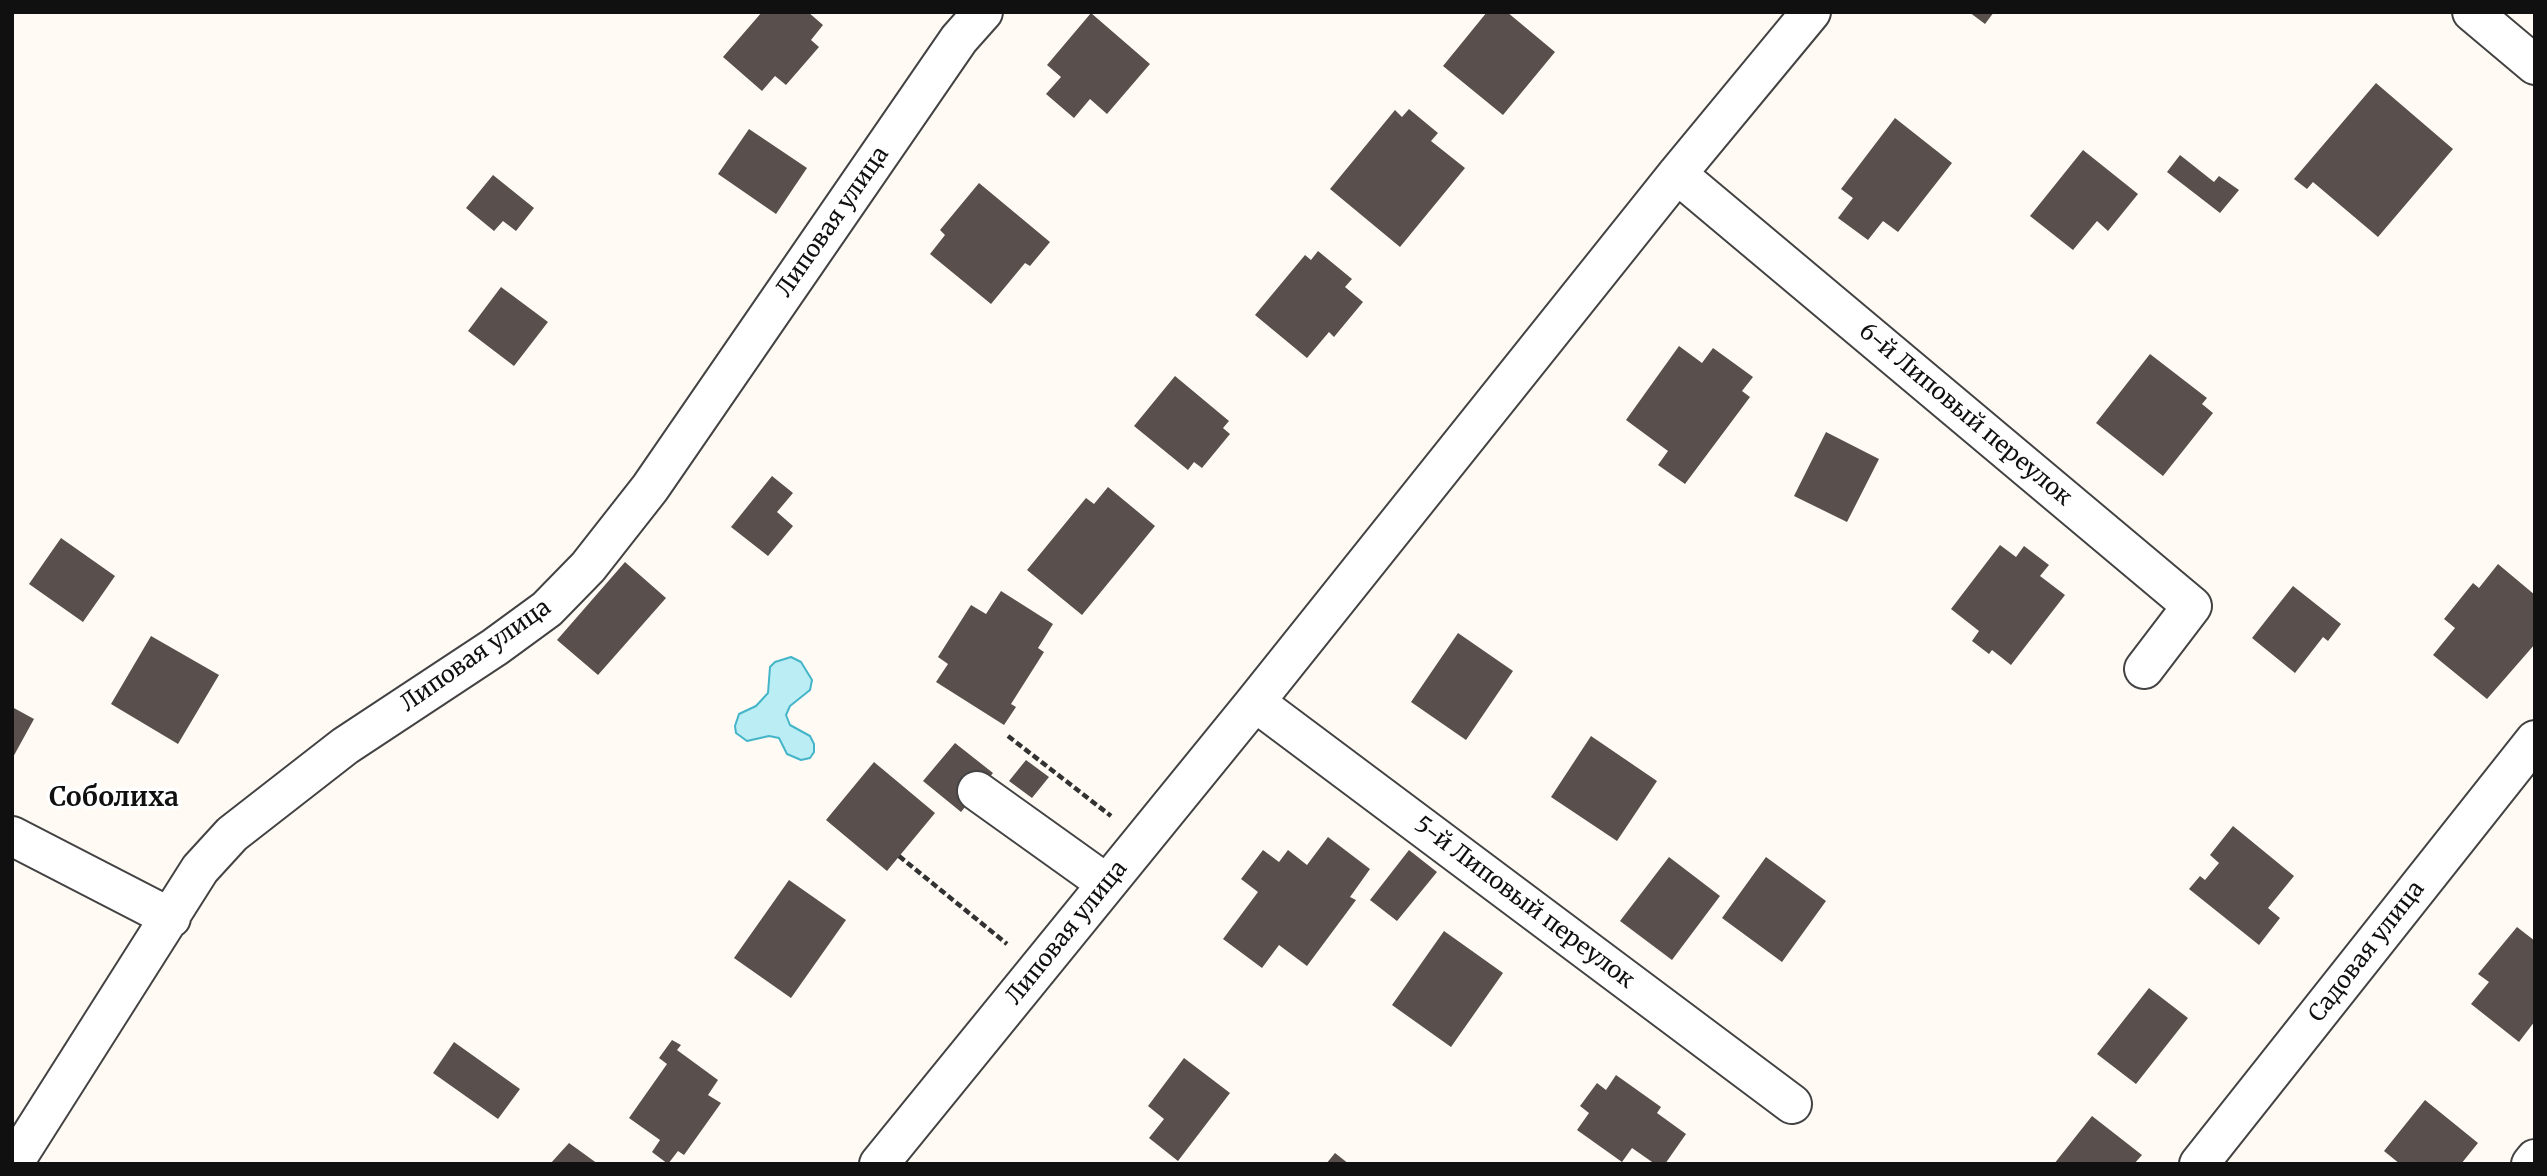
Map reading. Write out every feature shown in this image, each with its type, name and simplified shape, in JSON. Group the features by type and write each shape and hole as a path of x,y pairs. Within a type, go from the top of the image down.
{"street":[{"name":"Липовая улица","path":"13,1164 200,869 232,834 345,746 495,647 547,609 588,567 650,488 958,39 983,12"},
{"name":"Липовая улица","path":"879,1164 1255,702 1676,174 1811,12"},
{"path":"2472,12 2535,65"},
{"name":"6-й Липовый переулок","path":"1676,174 2192,606 2144,669"},
{"name":"5-й Липовый переулок","path":"1255,702 1792,1104"},
{"name":"Садовая улица","path":"2199,1164 2535,740"},
{"path":"977,792 1107,884"},
{"path":"12,836 171,918"},
{"path":"2531,1164 2535,1159"}],"path":[{"path":"1008,736 1142,840"},
{"path":"899,856 1037,969"}],"water":[{"path":"791,657 801,662 812,680 810,690 790,706 786,715 790,725 810,736 814,744 814,752 810,758 801,760 787,754 779,738 769,736 747,741 736,733 735,726 739,714 756,706 768,693 770,667 775,662"}],"building":[{"path":"762,12 808,12 823,25 811,40 819,47 786,85 775,76 762,91 723,57"},
{"path":"1487,12 1507,12 1555,52 1503,115 1443,66"},
{"path":"1969,12 1994,12 1985,24"},
{"path":"1091,13 1150,64 1107,114 1090,99 1074,118 1046,94 1061,77 1047,65"},
{"path":"2376,83 2453,149 2378,237 2313,182 2307,189 2294,179"},
{"path":"1409,109 1438,133 1431,141 1465,168 1400,247 1330,189 1395,110 1402,117"},
{"path":"1895,118 1952,163 1898,232 1883,221 1868,240 1838,218 1853,198 1841,189"},
{"path":"749,129 807,168 776,214 718,174"},
{"path":"2083,150 2138,194 2108,231 2097,221 2073,250 2030,216"},
{"path":"2180,155 2214,182 2219,176 2239,190 2220,213 2167,172"},
{"path":"493,175 534,208 516,231 503,221 494,231 466,208"},
{"path":"979,183 1050,242 1030,266 1025,263 991,304 930,254 945,235 940,230"},
{"path":"1318,251 1352,279 1345,287 1363,302 1334,337 1329,332 1307,358 1255,315 1305,255 1311,260"},
{"path":"501,287 548,322 514,366 468,331"},
{"path":"1679,346 1702,363 1713,348 1753,377 1742,391 1750,397 1685,484 1658,465 1668,451 1626,420"},
{"path":"2150,354 2207,398 2202,404 2213,413 2163,476 2096,423"},
{"path":"1175,376 1229,421 1223,428 1230,434 1202,468 1194,462 1188,470 1134,426"},
{"path":"1826,432 1879,459 1847,522 1794,496"},
{"path":"772,476 793,493 777,512 793,526 768,556 731,527"},
{"path":"1108,487 1155,526 1082,615 1027,570 1086,498 1094,504"},
{"path":"61,538 115,576 83,622 29,584"},
{"path":"2000,545 2016,557 2024,546 2049,565 2040,576 2065,595 2011,665 1992,650 1989,654 1972,641 1979,631 1951,609"},
{"path":"625,562 666,598 598,675 557,640"},
{"path":"2498,564 2535,595 2535,644 2487,699 2433,655 2455,628 2444,619 2473,583 2479,588"},
{"path":"2293,586 2341,624 2328,641 2323,637 2295,673 2252,638"},
{"path":"1001,591 1053,624 1038,648 1044,652 1011,704 1016,707 1004,725 936,682 948,664 938,657 971,605 986,614"},
{"path":"1458,633 1513,671 1466,740 1411,702"},
{"path":"151,636 219,675 178,744 111,704"},
{"path":"12,707 34,719 12,759"},
{"path":"1591,736 1657,781 1617,841 1551,797"},
{"path":"955,743 993,773 961,812 923,781"},
{"path":"1026,760 1049,777 1032,798 1009,781"},
{"path":"874,762 935,813 887,871 826,820"},
{"path":"2233,826 2294,876 2268,908 2280,918 2259,945 2189,889 2200,876 2205,880 2219,863 2210,855"},
{"path":"1328,837 1370,869 1350,897 1356,900 1307,966 1279,945 1262,968 1223,939 1258,892 1241,879 1263,850 1279,862 1288,850 1307,865"},
{"path":"1409,850 1437,872 1397,921 1370,900"},
{"path":"1669,857 1720,896 1672,960 1620,921"},
{"path":"1766,857 1826,901 1782,962 1722,918"},
{"path":"789,880 846,920 791,998 734,958"},
{"path":"2517,927 2535,941 2535,1021 2519,1042 2471,1004 2489,982 2478,974"},
{"path":"1444,931 1503,973 1451,1047 1392,1005"},
{"path":"2149,988 2188,1018 2136,1084 2097,1054"},
{"path":"672,1040 681,1045 677,1050 718,1080 708,1095 721,1103 684,1155 678,1151 668,1164 652,1152 660,1140 629,1118 667,1064 659,1058"},
{"path":"454,1042 520,1089 498,1119 433,1073"},
{"path":"1184,1058 1230,1093 1178,1161 1149,1138 1164,1119 1148,1106"},
{"path":"1616,1075 1661,1107 1657,1113 1686,1134 1665,1164 1655,1164 1632,1148 1622,1162 1577,1130 1589,1113 1580,1106 1597,1083 1606,1090"},
{"path":"2425,1100 2478,1143 2461,1164 2400,1164 2384,1151"},
{"path":"2092,1116 2142,1155 2134,1164 2054,1164"},
{"path":"569,1143 598,1164 550,1164"},
{"path":"1335,1153 1349,1164 1326,1164"}],"district":[{"name":"Соболиха","path":"114,799"}]}
